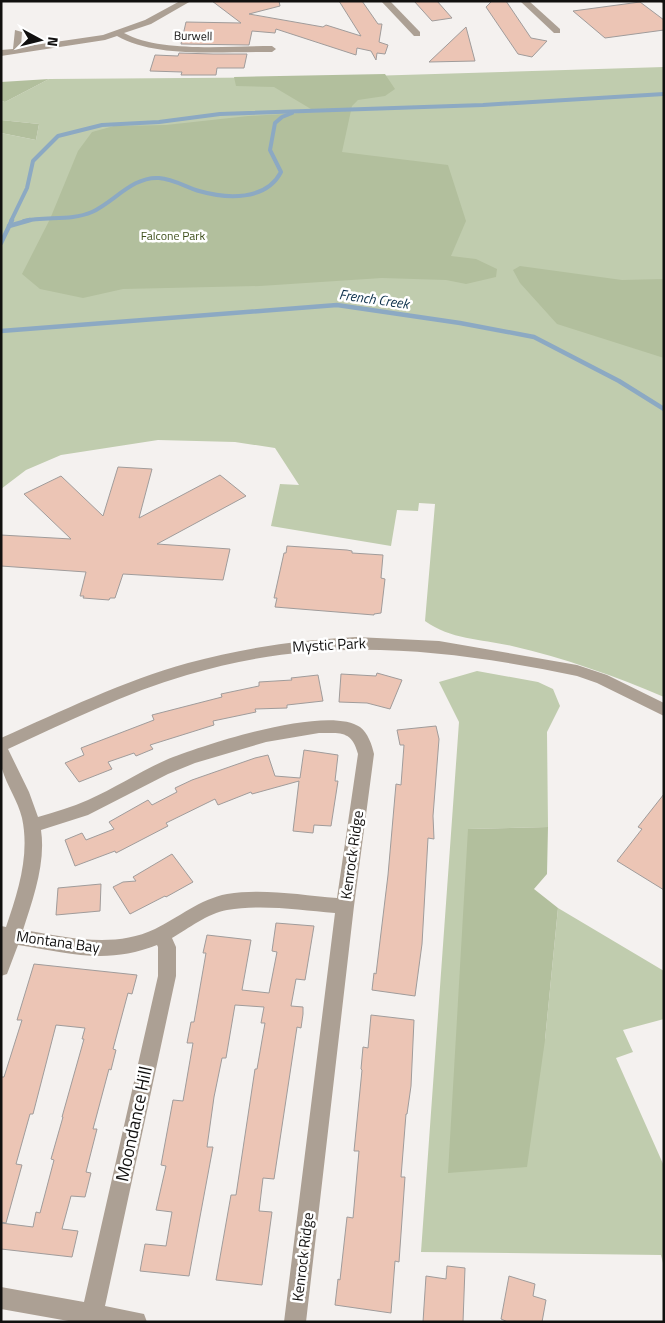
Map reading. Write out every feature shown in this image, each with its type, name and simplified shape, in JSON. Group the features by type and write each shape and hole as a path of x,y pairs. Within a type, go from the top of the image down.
{"street":[{"path":"1,53 72,43 118,33 148,22 186,1"},
{"path":"385,1 417,34"},
{"path":"524,1 558,31"},
{"path":"18,32 18,50"},
{"name":"Burwell","path":"118,33 134,42 160,48 272,49"},
{"path":"1,48 18,50"},
{"name":"Mystic Park","path":"1,744 132,687 185,670 235,656 279,648 345,643 387,642 436,646 486,653 582,673 591,675 664,710"},
{"name":"Kenrock Ridge","path":"32,826 83,810 173,764 217,748 273,734 335,726 354,731 360,737 366,754 345,906 295,1322"},
{"path":"1,750 30,817 33,844 29,884 6,935 1,968"},
{"name":"Montana Bay","path":"6,935 110,950 136,945 161,935 209,908 226,902 265,900 345,906"},
{"name":"Moondance Hill","path":"92,1314 167,976 167,947 161,935"},
{"path":"1,1298 136,1322"}],"green space":[{"name":"Falcone Park","path":"664,67 664,697 570,662 512,646 445,632 425,621 435,504 419,503 418,511 397,510 391,546 271,526 280,484 299,485 275,448 235,442 158,440 61,455 26,470 1,489 1,133 36,140 39,124 1,120 1,101 5,102 49,79 335,77"},
{"path":"385,74 395,89 385,96 358,100 352,106 342,152 448,165 466,221 451,256 476,259 497,269 496,277 466,284 446,280 382,278 260,286 123,289 83,298 40,289 22,274 50,219 78,151 92,132 114,126 166,125 248,116 316,112 274,87 236,86 234,77"},
{"path":"49,79 5,102 1,101 1,82"},
{"path":"1,120 39,124 36,140 1,133"},
{"path":"520,266 622,280 664,279 664,358 557,324 520,283 513,270"},
{"path":"477,671 538,682 553,689 560,706 547,732 548,827 468,829 545,1040 558,908 664,971 664,1019 623,1030 633,1052 616,1058 664,1166 664,1267 661,1255 421,1252 459,722 439,682"},
{"path":"548,827 547,874 534,889 558,908 545,1040 527,1167 448,1173 468,829"}],"building":[{"path":"212,1 279,1 280,6 249,14 323,27 326,25 361,36 339,1 362,1 378,24 382,24 379,42 388,45 385,54 377,53 376,60 371,51 357,48 356,55 276,29 275,33 252,31 249,45 181,44 186,22 241,23"},
{"path":"414,1 437,1 452,18 432,21"},
{"path":"492,1 506,1 531,38 547,41 532,57 518,54 486,7"},
{"path":"640,2 664,20 664,30 605,38 573,11"},
{"path":"466,27 475,61 429,62"},
{"path":"179,53 247,54 244,68 217,68 216,75 181,75 182,72 150,71 155,55 178,56"},
{"path":"118,467 152,469 139,518 220,475 246,496 157,544 230,549 223,580 123,574 115,598 110,598 109,600 83,598 84,596 80,596 86,572 1,566 1,535 71,539 24,494 61,476 103,516"},
{"path":"287,546 347,550 352,551 352,553 383,555 381,578 385,579 381,613 374,615 275,607 277,598 274,598"},
{"path":"377,673 402,680 390,709 367,703 339,702 341,674 376,676"},
{"path":"318,675 323,701 287,705 287,708 255,709 256,712 213,721 214,725 150,745 153,749 136,756 134,753 108,762 112,769 79,782 65,763 84,755 81,748 154,720 152,715 222,697 221,694 259,686 259,682 292,680 291,678"},
{"path":"436,726 439,739 433,816 434,839 428,838 422,944 415,996 372,990 374,973 376,974 388,875 396,784 401,785 404,745 400,745 397,730"},
{"path":"304,750 338,755 335,781 338,781 331,826 314,825 313,833 293,831 299,781 252,794 251,792 218,805 215,799 166,823 168,826 116,853 115,851 75,866 65,840 82,833 86,840 114,829 109,822 148,800 152,805 177,792 175,788 192,780 255,758 268,755 275,776 300,778"},
{"path":"664,794 664,890 617,861 642,829 638,827"},
{"path":"172,854 193,882 130,914 113,887 123,882 136,881 133,877"},
{"path":"101,884 100,911 56,915 58,888"},
{"path":"276,923 314,926 305,980 296,979 291,1006 303,1007 303,1014 301,1028 297,1027 274,1179 263,1178 259,1211 272,1212 262,1285 216,1280 231,1195 236,1195 255,1069 257,1069 265,1023 261,1023 264,1007 235,1005 226,1058 222,1058 214,1097 207,1147 213,1147 189,1276 140,1271 145,1244 166,1246 172,1212 156,1210 166,1166 161,1165 173,1100 183,1101 193,1043 187,1043 191,1022 194,1022 206,953 203,953 207,935 251,940 242,990 269,993 277,952 272,951"},
{"path":"34,964 137,975 132,994 128,993 113,1049 116,1050 111,1070 109,1069 93,1129 97,1129 86,1172 91,1173 85,1197 71,1196 62,1229 78,1231 72,1257 1,1249 1,1223 33,1227 36,1212 40,1213 54,1160 51,1159 84,1039 82,1039 85,1028 56,1025 33,1114 30,1114 16,1164 22,1165 6,1223 1,1222 1,1077 4,1077 22,1020 17,1020"},
{"path":"371,1015 414,1020 411,1086 406,1114 401,1177 405,1177 399,1262 395,1261 391,1313 335,1305 338,1279 340,1280 347,1217 353,1218 359,1151 354,1151 361,1069 363,1047 368,1048"},
{"path":"447,1266 465,1268 463,1322 423,1322 426,1276 446,1279"},
{"path":"509,1276 535,1284 533,1296 546,1300 542,1322 508,1322 501,1319"}],"waterway":[{"path":"11,221 27,188 33,161 58,136 102,125 159,122 220,114 483,105 664,94"},
{"path":"28,220 84,215 100,208 132,185 150,178 169,180 210,194 233,196 256,193 266,188 281,172 270,150 275,123 282,117 292,113"},
{"path":"9,226 12,220"},
{"path":"9,226 28,220"},
{"path":"24,221 28,220"},
{"path":"1,243 9,226"},
{"name":"French Creek","path":"1,331 337,305 460,323 534,337 619,381 664,409"}]}
